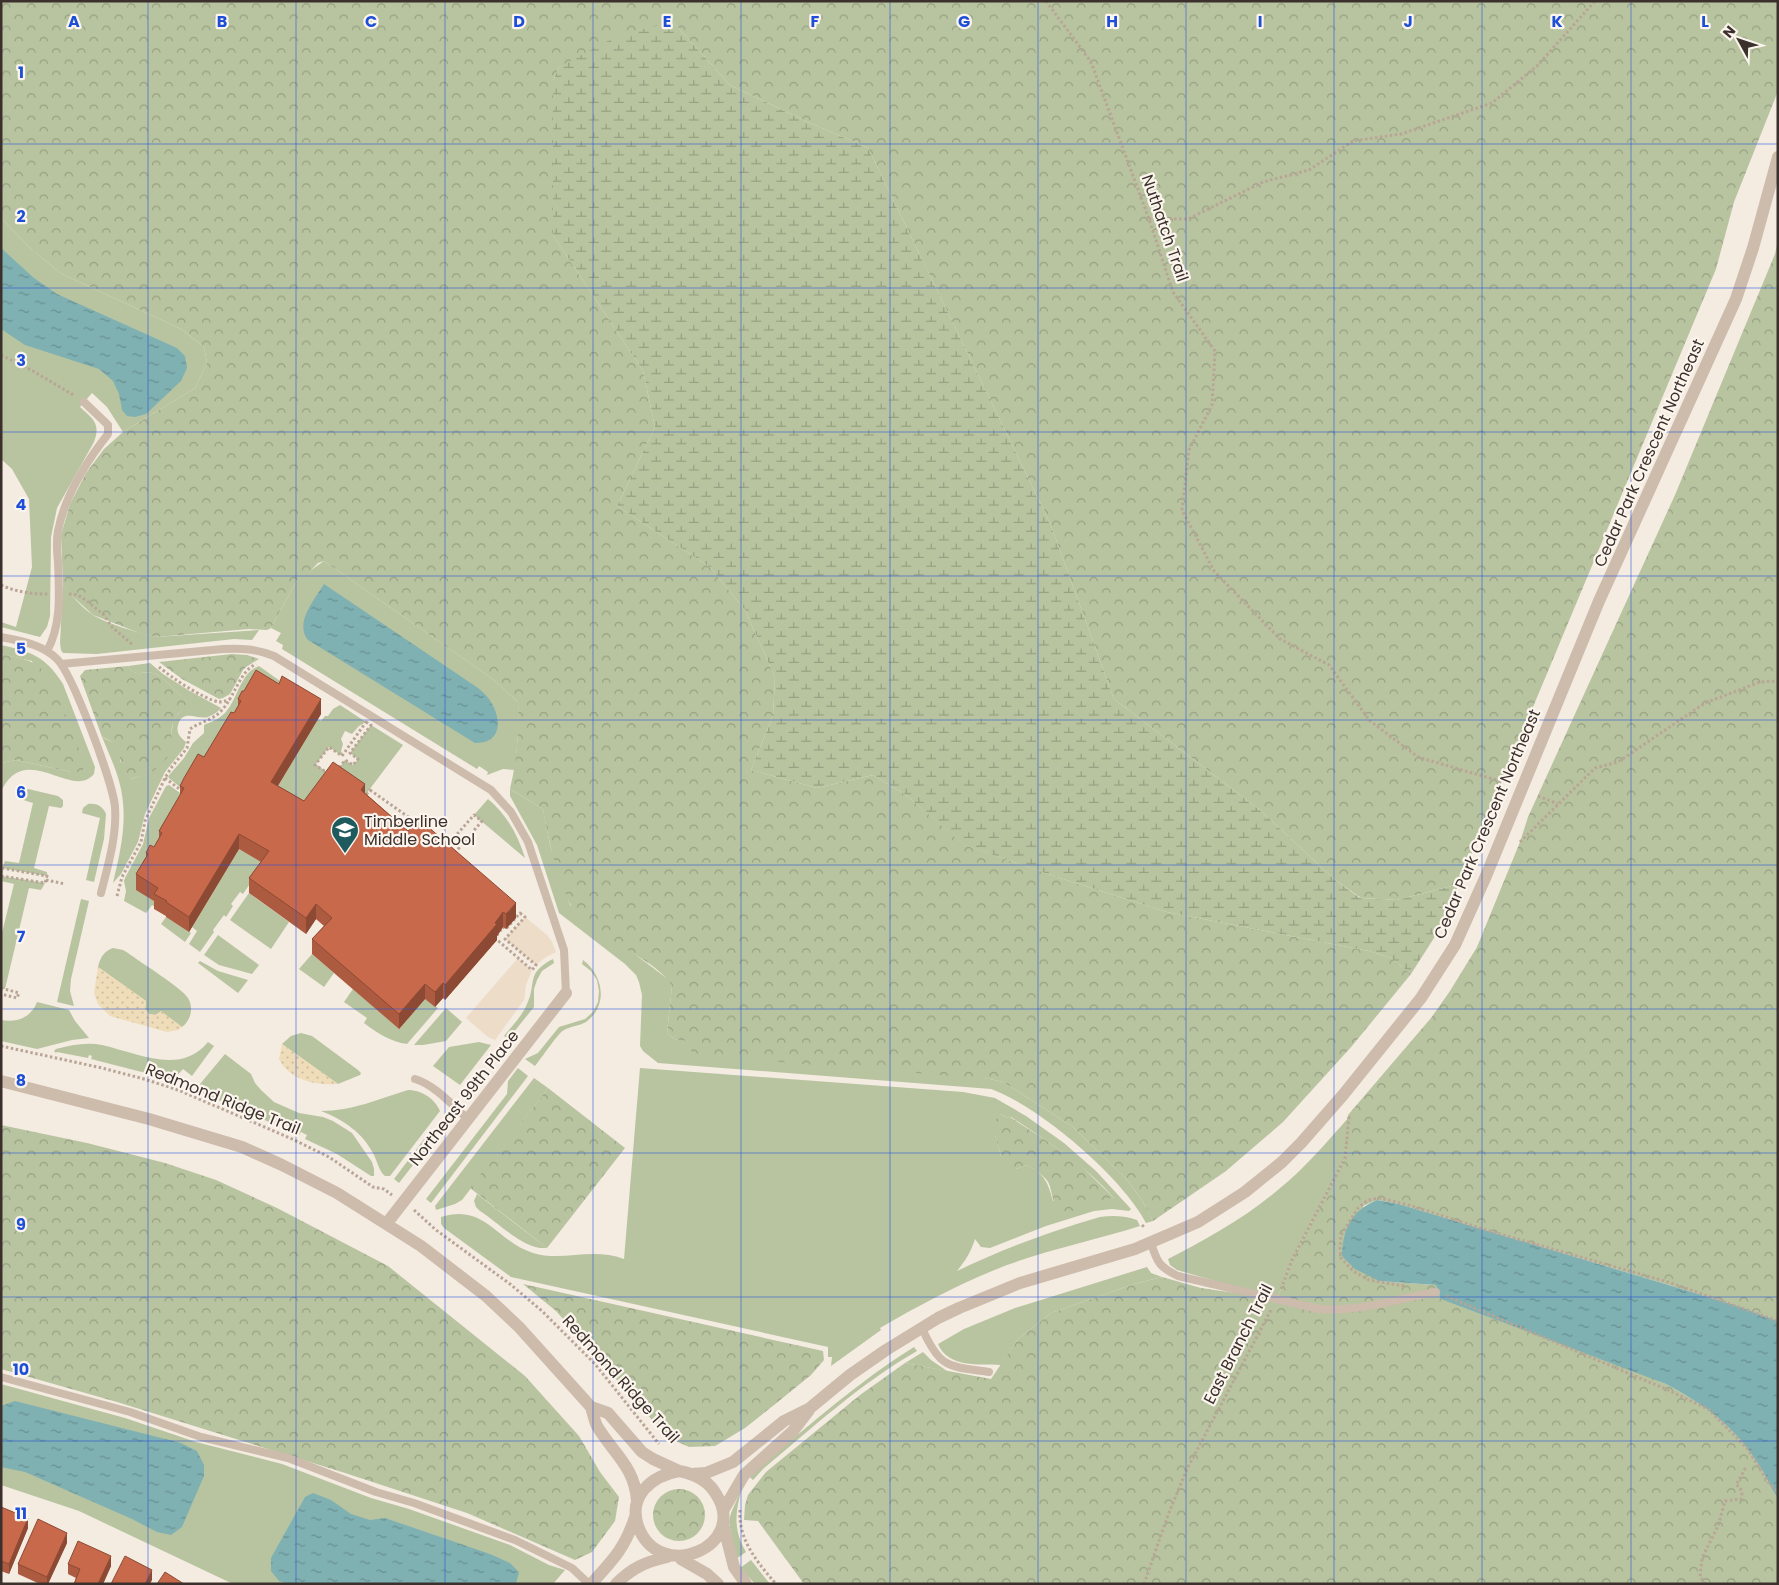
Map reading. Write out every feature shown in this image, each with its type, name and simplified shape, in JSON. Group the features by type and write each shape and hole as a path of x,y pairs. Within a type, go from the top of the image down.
{"street":[{"name":"Cedar Park Crescent Northeast","path":"692,1474 706,1473 733,1462 784,1421 810,1408 850,1375 886,1350 959,1308 1000,1291 1053,1273 1114,1256 1151,1243 1198,1222 1245,1192 1282,1162 1318,1124 1421,998 1448,958 1462,931 1599,601 1732,307 1753,248 1778,157"},
{"name":"Northeast 99th Place","path":"386,1223 566,993"},
{"path":"1,1081 149,1119 242,1147 337,1193 421,1246 486,1296 519,1327 591,1407 596,1424 632,1476 636,1487 635,1517 628,1537 617,1555 590,1584"},
{"path":"591,1407 608,1413 642,1452 679,1471 692,1474 710,1485 724,1509 723,1524 734,1567 746,1584"},
{"name":"Cedar Park Crescent Northeast","path":"724,1509 744,1475 793,1431 810,1408"},
{"path":"637,1501 646,1487 658,1476 679,1471"},
{"path":"635,1517 641,1535 647,1544 666,1557"},
{"path":"616,1584 639,1565 647,1561 666,1557 681,1559 694,1556 712,1544 723,1524"},
{"path":"681,1559 707,1574 718,1584"}],"lane":[{"path":"47,652 55,633 58,612 58,532 66,506 85,467 108,434 108,425 84,402"},
{"path":"1,637 35,645 47,652 60,664 67,674 84,715 113,795 115,826 101,893"},
{"path":"60,664 238,648 264,652 274,656 491,790 511,812 528,842 564,950 566,993"},
{"path":"415,1079 431,1087 468,1119"},
{"path":"1151,1243 1158,1263 1178,1276 1319,1309 1354,1308 1436,1292"},
{"path":"922,1328 930,1348 947,1364 989,1372"},
{"path":"1,1377 130,1412 201,1437 288,1458 376,1492 414,1503 515,1540 572,1568 590,1584"}],"path":[{"name":"Nuthatch Trail","path":"1046,1 1091,62 1149,218 1173,292 1215,351 1212,405 1189,450 1182,510 1214,570 1280,638 1330,665 1370,721 1418,757 1503,782"},
{"path":"1149,218 1188,219 1263,182 1309,170 1352,141 1401,134 1492,103 1538,66 1594,1"},
{"path":"1,355 33,371 84,402"},
{"path":"117,896 122,877 141,842 145,821 165,778 187,748 190,729 216,716 231,698 243,674 253,665"},
{"path":"162,669 185,686 214,700 224,702 231,698"},
{"path":"1520,842 1595,768 1618,762 1705,703 1760,682 1778,681"},
{"path":"366,722 370,725 350,754 358,759 353,765 345,760 304,816 271,798 274,794 302,811 329,774 316,765 329,747 342,756 366,722"},
{"path":"165,778 184,793"},
{"path":"474,878 476,875 453,855 482,821 474,815 445,848 424,828 370,790 363,798 365,800 361,805 408,846 419,834 472,880 474,878 477,881"},
{"path":"1538,796 1558,804"},
{"path":"46,880 46,876 2,868 1,873 45,883 46,880 65,884"},
{"path":"511,909 518,915 520,913 525,917 505,939 536,965 532,970 494,938 503,927 506,929 518,915"},
{"path":"1,988 20,993 17,998 1,994"},
{"name":"Redmond Ridge Trail","path":"1,1046 102,1068 178,1090 330,1157 367,1183"},
{"name":"East Branch Trail","path":"1144,1584 1168,1515 1188,1469 1277,1299 1292,1260 1345,1158 1348,1116"},
{"path":"1407,1286 1369,1280 1353,1271 1341,1258 1341,1235 1358,1208 1368,1200 1380,1198 1406,1204 1486,1230 1668,1282 1778,1321"},
{"name":"Redmond Ridge Trail","path":"436,1230 510,1284 542,1311 595,1364 661,1447"},
{"path":"1436,1292 1668,1390 1708,1410 1747,1448 1768,1482 1778,1492"},
{"path":"1706,1584 1700,1577 1702,1558 1718,1526 1725,1501 1741,1499 1740,1487 1736,1485 1746,1467"},
{"path":"742,1504 740,1520 749,1547 756,1560 776,1584"}],"green space":[{"path":"1,1 1778,1 1778,91 1734,202 1716,269 1459,884 1397,900 1361,898 1334,879 1260,810 1114,699 1050,523 868,148 730,85 673,22 559,67 553,81 553,235 643,371 655,427 617,506 710,567 745,610 775,677 773,715 751,770 817,788 873,775 906,795 965,845 1167,912 1369,951 1391,958 1411,974 1352,1046 1283,1122 1226,1171 1153,1221 1142,1200 1127,1180 1073,1127 1003,1082 990,1079 691,1055 692,1042 674,1039 667,1033 672,986 666,977 645,961 595,931 577,915 569,903 557,871 543,809 510,789 517,746 518,702 494,680 324,561 318,563 306,575 297,580 271,628 267,630 249,629 156,637 142,634 93,615 69,593 63,584 61,535 70,504 86,473 104,449 123,432 195,388 207,363 204,347 181,329 62,274 32,250 1,218"},
{"path":"673,22 730,85 868,148 1050,523 1114,699 1260,810 1334,879 1360,898 1397,900 1459,884 1434,938 1411,974 1391,958 1369,951 1167,912 964,845 906,795 873,775 817,788 751,770 773,715 775,677 745,610 710,567 617,506 655,427 643,371 553,235 553,81 559,67 619,35"},
{"path":"1,218 32,250 62,274 181,329 204,347 207,363 195,388 123,432 107,407 92,393 80,407 95,422 96,436 57,508 51,537 50,616 47,627 40,637 1,627 1,622 16,627 32,567 29,499 12,469 1,459"},
{"path":"1778,241 1778,1321 1735,1305 1399,1204 1377,1200 1363,1206 1379,1281 1436,1285 1666,1384 1691,1398 1724,1423 1752,1455 1778,1498 1778,1584 804,1584 758,1521 744,1520 748,1495 766,1472 860,1395 905,1363 991,1379 1018,1339 1051,1313 1134,1284 1162,1277 1201,1288 1277,1299 1292,1260 1345,1158 1348,1115 1431,1018 1477,947 1520,842 1528,817 1675,495 1775,254"},
{"path":"324,561 494,680 518,702 519,722 515,770 503,769 487,775 488,772 479,766 477,769 282,649 283,645 276,641 281,633 271,628 297,580"},
{"path":"63,584 77,601 93,615 115,625 156,637 259,630 252,640 234,639 97,654 63,653 60,643"},
{"path":"1,645 21,650 44,661 63,684 95,767 94,774 85,780 74,781 35,770 23,771 11,777 1,792 2,763 16,760 71,772 32,661 1,654"},
{"path":"1,654 32,662 49,677 85,764 82,772 71,772 16,760 2,763 1,770"},
{"path":"232,654 247,655 259,659 243,670 230,694 219,699 182,679 159,662"},
{"path":"150,663 188,690 221,708 208,717 187,716 180,720 178,733 186,742 184,748 165,772 145,814 138,842 121,874 113,883 124,820 122,794 117,775 102,737 116,744 120,753 120,761 131,779 150,773 169,755 173,747 171,738 173,721 189,702 156,674 147,672 137,673 128,666"},
{"path":"128,666 134,672 156,674 190,702 189,706 174,719 173,746 168,757 151,773 131,779 122,768 116,746 111,741 102,737 80,676 85,670"},
{"path":"259,666 294,691 185,791 168,777 184,758 193,743 204,733 204,725 218,719 225,713 243,680 253,669"},
{"path":"340,705 366,722 359,726 352,734 345,731 341,739 343,744 342,756 329,747 316,764 329,774 302,811 274,793 317,719 321,721"},
{"path":"371,725 403,745 363,798 333,777 345,760 353,765 358,759 350,753"},
{"path":"169,785 183,795 158,903 155,907 152,905 146,913 124,901 126,891 124,881 143,844 149,818 166,786"},
{"path":"28,789 58,796 63,800 61,808 49,806 34,868 47,872 47,876 2,868 5,861 19,863 33,803 19,797 21,793"},
{"path":"510,789 543,809 550,845 570,905 669,980 672,986 667,1033 674,1039 1003,1082 1073,1127 1127,1180 1142,1200 1153,1221 1146,1223 1119,1185 1100,1165 1055,1127 1032,1111 991,1089 658,1063 643,1051 640,1046 642,995 636,975 625,964 559,913 537,845 510,796"},
{"path":"488,799 511,826 525,858 474,815"},
{"path":"88,804 99,806 106,814 104,839 94,882 86,880 100,818 82,813 83,808"},
{"path":"239,849 264,863 243,894 240,892 231,904 233,906 226,917 224,915 200,952 189,944 197,931 192,927"},
{"path":"1,876 45,883 41,890 29,888 5,989 1,988 1,937 14,884 1,881"},
{"path":"249,893 289,922 271,949 230,920"},
{"path":"81,899 89,901 71,979 70,991 74,1006 57,1002"},
{"path":"166,917 191,933 185,942 161,924"},
{"path":"218,935 259,965 252,974 219,965 204,955"},
{"path":"113,948 128,953 170,982 188,998 191,1014 188,1021 182,1027 161,1012 155,1015 149,1014 145,1009 146,1001 98,967 103,955"},
{"path":"312,954 334,973 324,987 299,969"},
{"path":"553,959 554,963 542,971 537,980 534,989 534,1007 509,1038 507,1038 504,1036 520,1017 527,1004 535,974 544,964"},
{"path":"583,960 590,966 599,982 601,990 598,1007 586,1022 561,1032 535,1066 525,1059 538,1053 559,1027 585,1019 593,1012 598,1002 597,980 591,971 582,964"},
{"path":"200,961 218,971 248,980 238,993 198,963"},
{"path":"353,989 399,1029 425,999 438,1008 407,1044 401,1043 369,1027 364,1023 367,1018 344,1002"},
{"path":"37,1002 69,1010 75,1021 89,1038 72,1040 37,1049 1,1041 1,1020 12,1021 27,1016"},
{"path":"446,1008 462,1022 446,1041 414,1045"},
{"path":"301,1033 312,1036 358,1070 361,1073 360,1075 338,1084 282,1044 291,1036"},
{"path":"208,1042 214,1046 192,1076 183,1069 173,1080 91,1059 92,1056 89,1055 88,1058 56,1053 54,1051 73,1045 96,1044 144,1057 172,1060 185,1058 197,1052"},
{"path":"479,1042 491,1045 460,1085 433,1066 449,1047"},
{"path":"225,1054 251,1074 255,1083 274,1102 299,1113 323,1117 352,1133 372,1162 374,1176 371,1176 337,1154 305,1139 307,1135 301,1132 299,1135 292,1132 294,1129 286,1125 283,1128 197,1091 200,1084"},
{"path":"518,1068 528,1076 431,1203 426,1199 507,1094 508,1081"},
{"path":"640,1068 963,1092 995,1098 1026,1116 1064,1143 1096,1171 1131,1209 1129,1211 1112,1209 1094,1211 1046,1226 990,1248 981,1247 975,1239 968,1256 957,1271 1027,1241 1100,1217 1115,1216 1137,1220 1140,1226 1024,1259 958,1286 880,1328 881,1330 831,1366 832,1357 828,1357 828,1347 511,1277 444,1228 441,1224 441,1217 456,1214 469,1215 480,1219 510,1241 533,1253 555,1256 600,1254 624,1259","holes":["1001,1114 1007,1118 1011,1117 1065,1154 1091,1175 1114,1198 1053,1201 1047,1184 1038,1172 1027,1165 1016,1169 1001,1156 995,1135"]},
{"path":"534,1078 548,1088 462,1200 436,1210 435,1206"},
{"path":"548,1088 625,1148 547,1248 470,1188"},
{"path":"413,1090 427,1096 440,1111 390,1176 385,1176 382,1173 370,1147 352,1128 321,1111 355,1107"},
{"path":"1001,1114 1007,1118 1010,1117 1077,1162 1114,1198 1073,1211 1058,1208 1055,1205 1050,1186 1042,1175 1027,1165 1016,1169 1008,1165 1001,1156 994,1124"},
{"path":"1349,1117 1345,1158 1292,1260 1277,1299 1177,1270 1170,1265 1168,1259 1197,1244 1253,1209 1289,1181 1307,1164"},
{"path":"1,1125 87,1143 165,1163 216,1180 277,1208 388,1266 525,1376 579,1436 600,1472 619,1497 615,1521 592,1552 575,1560 467,1513 117,1402 1,1369"},
{"path":"431,1130 437,1134 399,1183 394,1179"},
{"path":"477,1194 547,1248 530,1245 512,1235 480,1211 474,1201"},
{"path":"1147,1267 1151,1273 1162,1277 1134,1284 1051,1313 1018,1339 1001,1365 957,1361 943,1352 938,1344 964,1329 1015,1308"},
{"path":"523,1284 823,1351 824,1360 811,1375 745,1428 715,1446 689,1447 667,1437 556,1311"},
{"path":"914,1347 917,1351 876,1377 837,1407 763,1469 753,1480 750,1477 760,1466 835,1404 874,1374"},
{"path":"923,1352 931,1360 947,1371 905,1363"},
{"path":"1,1384 125,1418 196,1442 282,1464 371,1498 409,1509 510,1545 549,1565 565,1570 553,1584 233,1584 79,1511 1,1485"},
{"path":"742,1488 736,1521 739,1536 746,1552 736,1559 729,1522"},
{"path":"674,1489 684,1489 698,1496 705,1510 705,1520 698,1534 684,1541 674,1541 664,1537 657,1530 653,1520 653,1510 657,1500 664,1493"},
{"path":"751,1560 770,1584 755,1584 740,1568"}],"sand":[{"path":"98,967 146,1001 145,1009 149,1014 156,1015 161,1011 182,1027 178,1030 167,1032 110,1016 98,1004 94,993"},
{"path":"282,1044 338,1084 313,1083 289,1072 279,1059"}],"shaded area":[{"path":"525,917 547,935 556,952 536,965 505,939"},
{"path":"518,958 532,970 526,985 524,1000 495,1040 488,1037 466,1018"}],"water":[{"path":"1,248 34,278 57,294 177,348 185,356 187,368 181,381 146,414 135,417 127,416 122,410 119,394 113,381 99,369 25,345 1,329"},
{"path":"324,584 478,688 489,699 498,721 495,734 491,739 475,743 308,640 303,626 307,611"},
{"path":"1377,1200 1399,1204 1735,1305 1778,1321 1778,1498 1757,1462 1734,1433 1714,1414 1666,1384 1441,1299 1436,1285 1379,1281 1355,1269 1342,1256 1344,1237 1355,1215 1368,1204"},
{"path":"15,1401 181,1443 197,1451 204,1465 204,1476 182,1527 171,1535 157,1532 25,1472 1,1467 1,1406"},
{"path":"313,1493 331,1500 351,1514 370,1520 385,1518 490,1554 510,1563 519,1572 516,1584 288,1584 279,1581 271,1571 271,1558 305,1497"}],"building":[{"name":"Timberline Middle School","path":"256,670 279,684 282,676 321,699 271,782 304,801 333,762 365,784 361,790 408,831 419,819 516,903 506,914 503,912 495,923 497,924 445,985 443,983 435,992 425,984 399,1014 312,939 332,918 316,904 306,918 249,878 269,851 239,834 189,917 154,894 158,888 136,874 148,854 146,853 150,845 154,847 162,833 159,831 184,788 180,786 198,754 204,757 231,712 234,713 241,701 238,699 242,691 244,691"},
{"path":"1,1507 28,1518 9,1564 1,1561"},
{"path":"38,1519 67,1533 47,1577 18,1564"},
{"path":"78,1541 111,1556 98,1584 74,1584 80,1569 68,1564"},
{"path":"125,1556 152,1570 145,1584 111,1584"},
{"path":"165,1572 184,1584 157,1584"}],"place":[{"name":"Timberline Middle School","path":"345,854"}]}
